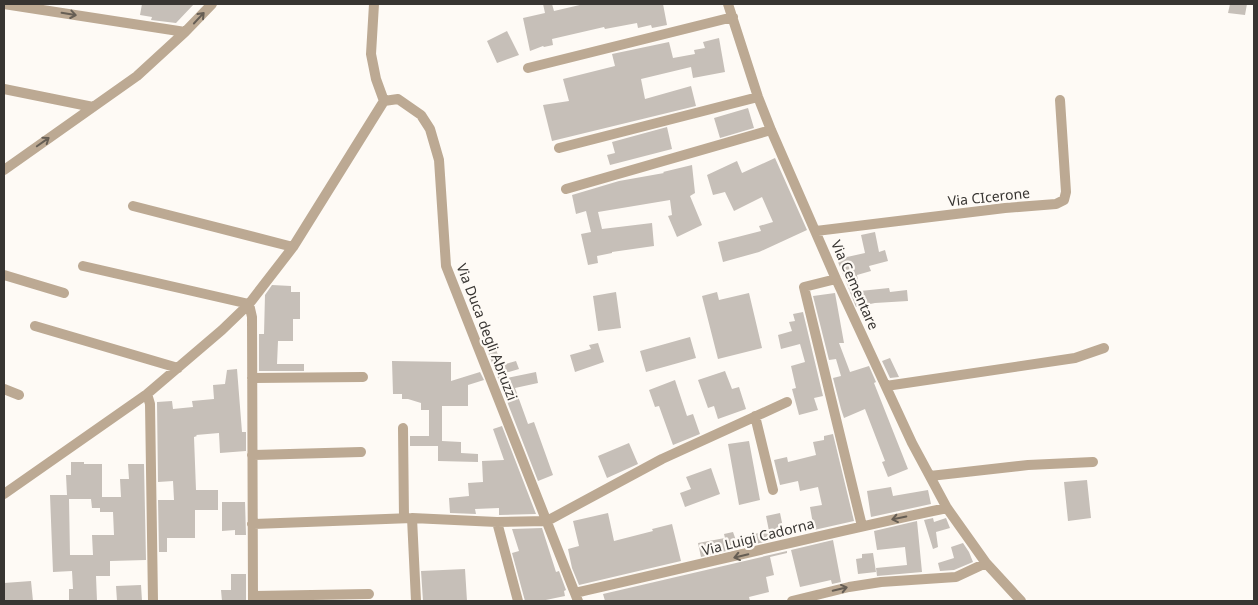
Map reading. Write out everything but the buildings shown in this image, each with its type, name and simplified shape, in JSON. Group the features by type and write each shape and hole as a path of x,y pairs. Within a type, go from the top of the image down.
{"street":[{"path":"4,4 186,32"},
{"path":"4,170 136,76 186,32 212,4"},
{"path":"4,494 147,394 178,368 249,304 293,247 384,101 376,79 371,54 374,4"},
{"name":"Via Cementare","path":"728,4 758,97 771,130 836,279 912,443 947,508 986,563 1021,601"},
{"path":"528,68 733,17"},
{"path":"4,89 93,107"},
{"path":"559,148 758,97"},
{"name":"Via Duca degli Abruzzi","path":"384,101 398,99 421,115 430,129 439,160 446,266 576,597"},
{"name":"Via CIcerone","path":"816,231 1005,208 1056,204 1064,200 1066,192 1060,100"},
{"path":"566,189 771,130"},
{"path":"133,206 293,247"},
{"path":"83,266 249,304"},
{"path":"4,275 64,293"},
{"path":"836,279 804,287 862,526"},
{"path":"249,304 252,317 253,599 369,594"},
{"path":"35,326 178,368"},
{"path":"886,386 1075,358 1104,348"},
{"path":"252,378 363,377"},
{"path":"4,390 19,395"},
{"path":"147,394 150,404 153,601"},
{"path":"252,524 408,518 498,522 547,521 662,458 788,402"},
{"path":"755,416 773,490"},
{"path":"402,428 416,601"},
{"path":"252,455 361,452"},
{"path":"930,476 1028,465 1093,462"},
{"name":"Via Luigi Cadorna","path":"576,597 862,526 947,508"},
{"path":"498,522 518,601"},
{"path":"792,601 849,587 881,582 956,577 986,563"}]}
